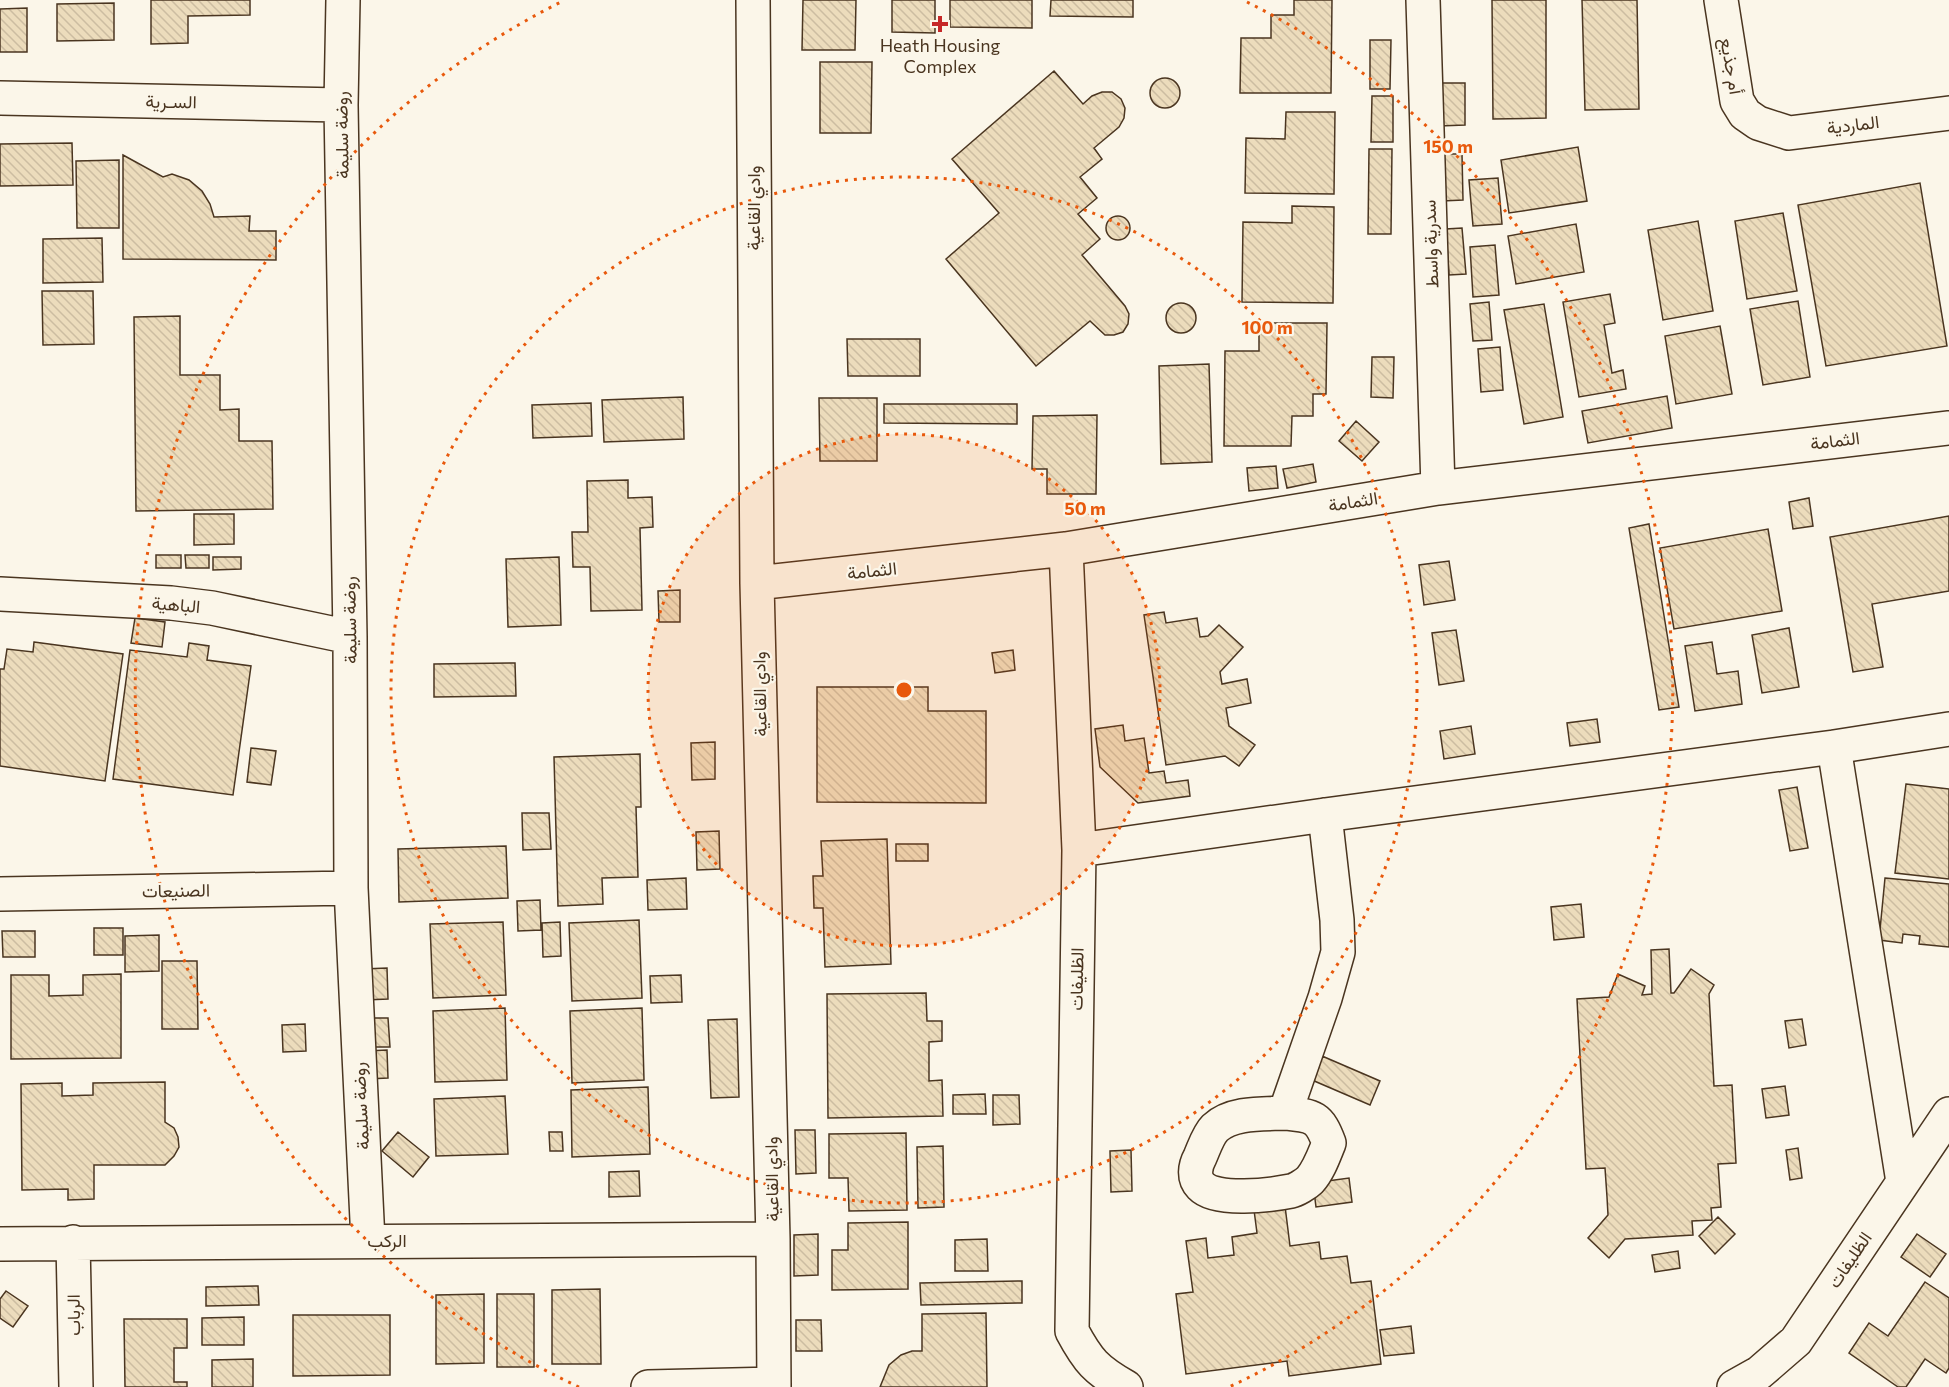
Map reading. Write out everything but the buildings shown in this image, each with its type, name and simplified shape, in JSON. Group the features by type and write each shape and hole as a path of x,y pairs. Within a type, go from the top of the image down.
{"street":[{"name":"روضة سليمة","path":"343,0 341,105 350,637 351,888 368,1241"},
{"name":"وادي القاعية","path":"753,0 757,583 773,1239 774,1386"},
{"name":"سدرية واسط","path":"1423,0 1438,488"},
{"name":"أم جذيع","path":"1721,0 1737,101 1745,114 1758,123"},
{"name":"السـرية","path":"0,98 341,105"},
{"name":"الماردية","path":"1758,123 1789,133 1949,114"},
{"name":"الثمامة","path":"757,583 1066,549 1438,488 1949,428"},
{"name":"الظليفات","path":"1066,549 1079,850 1072,1331 1088,1359 1110,1378 1125,1387"},
{"name":"الباهية","path":"0,594 171,603 212,608 350,637"},
{"path":"1079,850 1834,747 1949,729"},
{"path":"1834,747 1903,1182"},
{"path":"1285,1113 1325,998 1338,952 1337,920 1325,815"},
{"name":"الصنيعات","path":"0,894 351,888"},
{"name":"الظليفات","path":"1734,1387 1759,1373 1796,1341 1949,1114"},
{"name":"الركب","path":"0,1244 773,1239"},
{"name":"الرباب","path":"73,1242 76,1387"},
{"path":"648,1387 774,1386"}],"place":[{"name":"Heath Housing Complex","path":"940,24"}]}
